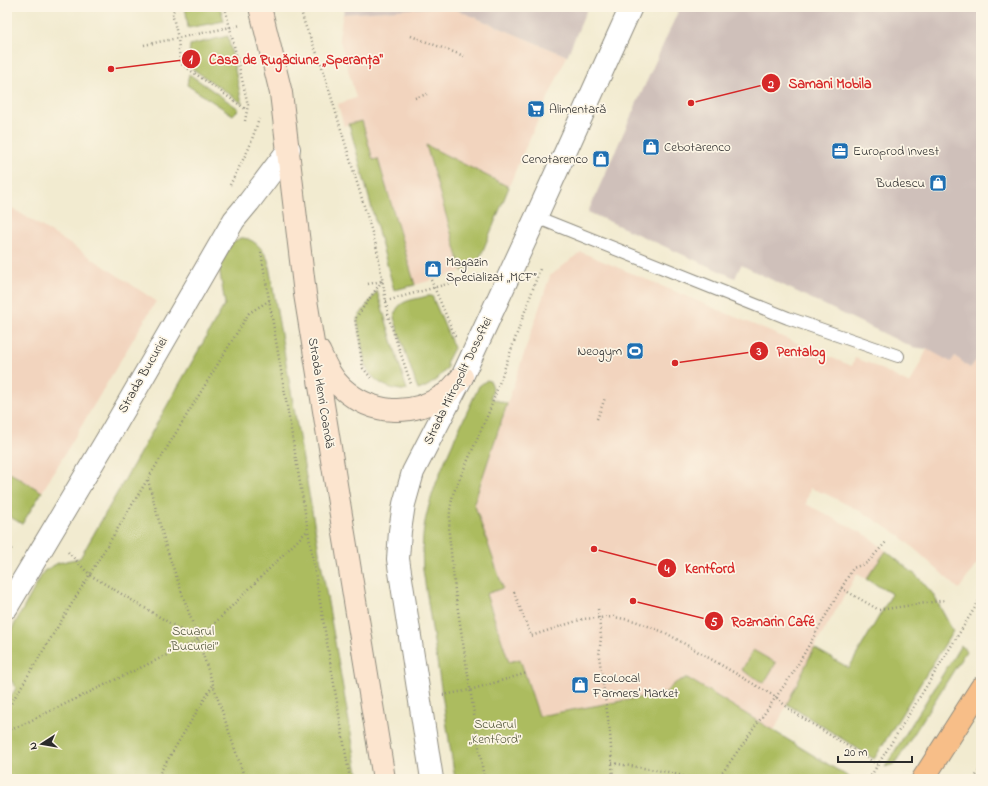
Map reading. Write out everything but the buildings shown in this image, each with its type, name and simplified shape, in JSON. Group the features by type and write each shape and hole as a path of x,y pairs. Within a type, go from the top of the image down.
{"main road":[{"name":"Strada Henri Coandă","path":"260,7 267,30 281,93 310,328 384,779"},
{"path":"310,328 327,368 341,387 359,401 381,409 403,410 426,406 446,394 462,377"},
{"path":"923,779 981,688"}],"street":[{"name":"Strada Mitropolit Dosoftei","path":"432,779 398,559 404,504 413,472 462,377 631,7"},
{"name":"Strada Bucuriei","path":"7,607 116,424 234,220 250,202 289,149"}],"lane":[{"path":"536,217 788,318 898,356"}],"path":[{"path":"176,7 172,13 178,38 180,63 247,110"},
{"path":"225,7 231,27 248,105 245,121"},
{"path":"300,7 305,25 321,62 339,116 377,249 389,319 412,386"},
{"path":"144,46 244,25 243,20"},
{"path":"411,36 464,56"},
{"path":"415,98 427,94"},
{"path":"229,187 250,148 260,112"},
{"path":"261,252 350,779"},
{"path":"484,779 455,591 449,533 453,494 489,412 543,262"},
{"path":"386,301 487,273 484,280"},
{"path":"431,280 457,341 460,334"},
{"path":"368,284 382,281"},
{"path":"375,382 363,368 355,319 382,281"},
{"path":"7,710 249,313 270,300"},
{"path":"597,418 605,398"},
{"path":"148,480 166,546 245,779"},
{"path":"7,732 198,640 308,530"},
{"path":"52,531 74,559 90,575 198,640"},
{"path":"718,779 793,673 853,568 867,563 887,541"},
{"path":"7,556 14,545"},
{"path":"841,588 880,610 946,600"},
{"path":"514,592 531,636 583,619 614,617 635,621 666,633 776,697 790,710 878,765"},
{"path":"869,779 981,598"},
{"path":"598,610 601,638 599,656 610,732 613,777"},
{"path":"419,700 470,690 527,673"},
{"path":"156,779 213,684"},
{"path":"612,763 668,772 693,779"},
{"path":"974,779 981,768"},
{"path":"597,779 603,776 632,779"}],"shaded area":[{"path":"345,7 439,7 343,14"},
{"path":"450,7 567,56 519,162 477,265 415,285 378,159 373,160 362,121 344,126 338,104 356,98 339,37 343,14"},
{"path":"450,7 588,7 567,56"},
{"path":"680,7 981,7 981,354 970,368 955,356 951,362 927,349 912,347 741,265 735,278 588,212"},
{"path":"7,205 78,249 156,301 42,492 7,471"},
{"path":"581,252 837,360 852,366 855,358 871,364 910,384 927,349 951,361 955,356 970,368 981,354 981,558 959,589 899,535 862,512 826,494 810,488 806,504 868,536 886,551 866,579 857,574 814,648 774,731 689,679 684,678 678,681 665,693 539,716 520,659 509,663 486,594 503,588 474,503 550,276"}],"green space":[{"path":"184,7 220,7 224,21 188,28"},
{"path":"228,36 242,103 187,65 190,45"},
{"path":"189,74 239,109 233,115 187,85"},
{"path":"362,121 373,160 378,159 415,285 394,290 349,124"},
{"path":"426,145 509,187 477,265 462,271"},
{"name":"Scuarul „Bucuriei”","path":"240,238 249,239 257,244 268,260 359,779 7,779 7,702 16,688 7,674 7,638 44,571 58,563 80,558 225,304 219,267 231,244"},
{"path":"377,291 407,390 394,389 382,384 372,376 365,365 357,319"},
{"path":"432,296 454,348 446,363 448,367 445,371 431,384 418,390 394,318 398,307 402,304 410,300"},
{"name":"Scuarul „Kentford”","path":"487,380 491,382 493,388 491,398 507,404 474,503 503,588 486,594 509,662 520,659 539,716 665,693 678,681 689,679 852,779 455,779 423,570 423,538 428,509 440,473 479,386"},
{"path":"7,471 42,492 22,524 7,515"},
{"path":"886,551 918,577 933,594 953,631 874,759 787,704 814,648 849,668 892,594 866,579"},
{"path":"961,645 966,651 900,756 894,764 885,767"},
{"path":"753,650 776,663 764,683 742,670"}],"place":[{"name":"Casa de Rugăciune „Speranța“","path":"111,69"},
{"name":"Samani Mobila","path":"691,103"},
{"name":"Alimentară","path":"536,109"},
{"name":"Cebotarenco","path":"651,147"},
{"name":"Europrod Invest","path":"840,151"},
{"name":"Cenotarenco","path":"601,159"},
{"name":"Budescu","path":"938,183"},
{"name":"Magazin Specializat „MCF”","path":"433,269"},
{"name":"Neogym","path":"635,351"},
{"name":"Pentalog","path":"675,363"},
{"name":"Kentford","path":"594,549"},
{"name":"Rozmarin Café","path":"633,601"},
{"name":"EcoLocal Farmers' Market","path":"580,685"}]}
